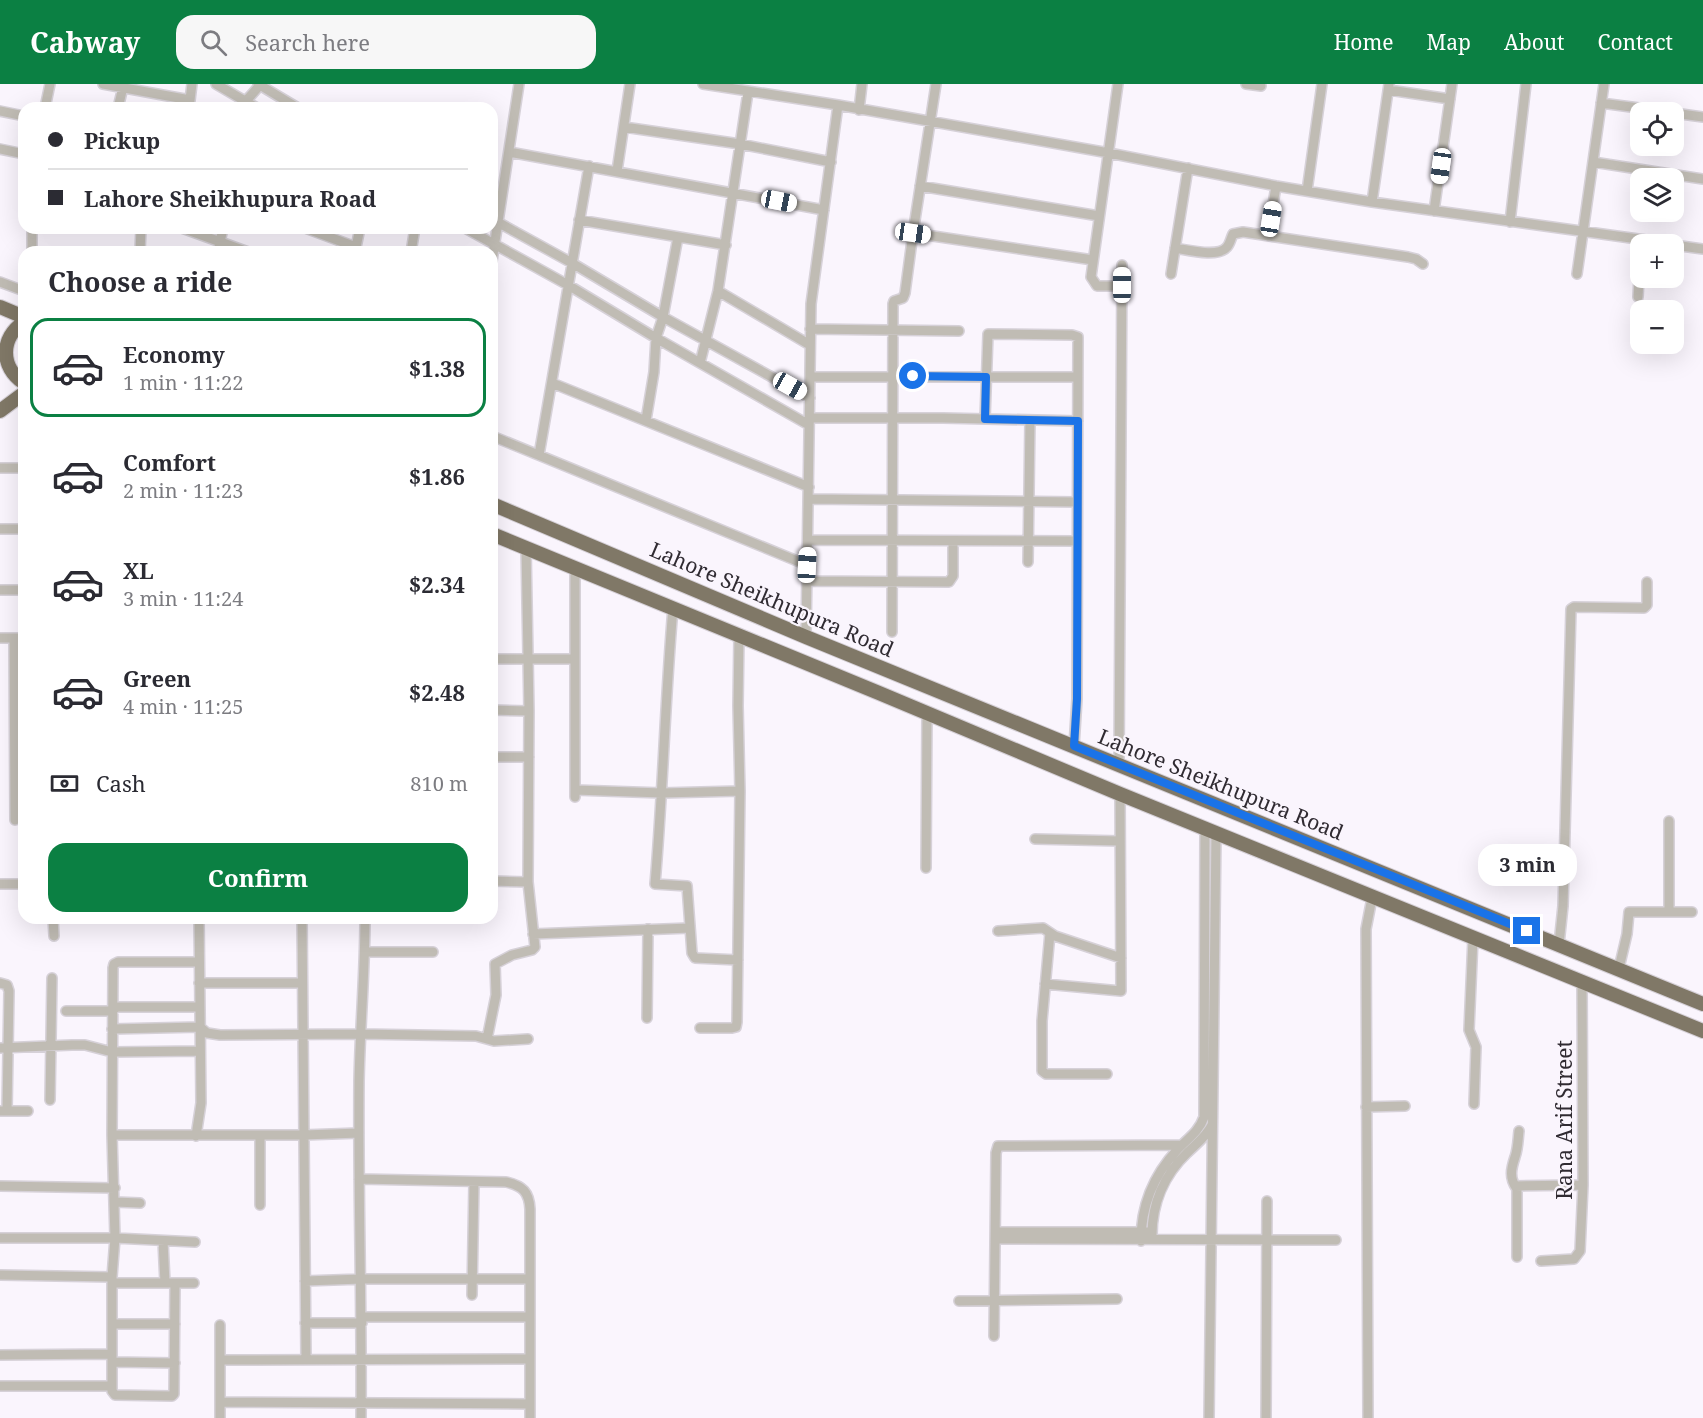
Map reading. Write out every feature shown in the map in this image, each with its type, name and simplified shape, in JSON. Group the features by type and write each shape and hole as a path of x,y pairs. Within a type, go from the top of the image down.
{"highway":[{"path":"0,307 18,314"},
{"path":"5,374 7,363 3,346 18,326"},
{"path":"0,411 18,398"},
{"name":"Lahore Sheikhupura Road","path":"498,507 806,637 1703,1004"},
{"path":"498,536 1372,898 1703,1031"},
{"path":"1674,1020 1683,996"}],"street":[{"path":"46,102 50,84"},
{"path":"103,84 181,102"},
{"path":"189,102 192,84"},
{"path":"216,84 240,102"},
{"path":"246,102 259,84 288,102"},
{"path":"498,206 519,84"},
{"path":"617,171 630,84"},
{"path":"703,84 732,86 748,92 838,105 1109,153 1276,186 1434,212 1630,239"},
{"path":"859,110 862,84"},
{"path":"892,632 893,303 904,296 936,84"},
{"path":"1118,84 1091,277 1095,284 1100,286 1122,285"},
{"path":"1246,84 1261,87"},
{"path":"1307,191 1322,84"},
{"path":"1434,212 1452,84"},
{"path":"1510,222 1526,84"},
{"path":"1577,274 1604,84"},
{"path":"119,102 123,87"},
{"path":"1372,202 1389,87 1450,99"},
{"path":"700,363 718,291 748,92"},
{"path":"1601,104 1630,107"},
{"path":"806,637 811,304 838,105"},
{"path":"0,111 18,115"},
{"path":"1684,114 1703,117"},
{"path":"624,127 740,144 831,162"},
{"path":"0,149 18,153"},
{"path":"509,152 824,210"},
{"path":"1593,162 1703,179"},
{"path":"539,456 589,166"},
{"path":"1172,274 1188,168"},
{"path":"920,186 1099,216"},
{"path":"1269,236 1276,186"},
{"path":"579,220 726,245"},
{"path":"498,223 810,398"},
{"path":"913,233 1093,260"},
{"path":"1175,248 1216,253 1227,248 1233,234 1236,233 1408,257 1423,264"},
{"path":"201,234 234,246"},
{"path":"219,246 222,234"},
{"path":"320,234 349,246"},
{"path":"476,234 700,363 809,422 894,418 1078,421"},
{"path":"495,234 495,244"},
{"path":"646,420 654,372 656,338 663,317 678,237"},
{"path":"1684,246 1703,249"},
{"path":"1119,765 1122,265"},
{"path":"0,282 18,289"},
{"path":"1638,288 1638,297"},
{"path":"718,291 810,345"},
{"path":"810,329 959,331"},
{"path":"985,419 987,335 1076,335 1078,338 1077,699 1074,746"},
{"path":"810,377 1078,377"},
{"path":"552,383 809,487"},
{"path":"1028,562 1030,420"},
{"path":"498,439 807,565"},
{"path":"0,468 18,468"},
{"path":"809,499 1077,502"},
{"path":"0,529 18,529"},
{"path":"808,540 1077,541"},
{"path":"807,581 893,583 951,581 953,576 952,541"},
{"path":"488,1039 496,995 495,965 512,955 534,950 528,882 529,711 526,548"},
{"path":"575,567 575,793 740,791"},
{"path":"1559,944 1563,895 1571,609 1574,607 1644,608 1647,605 1647,582"},
{"path":"0,590 18,590"},
{"path":"673,608 665,703 663,793 656,884 687,886 695,958 738,960"},
{"path":"700,1028 736,1027 740,791 739,635"},
{"path":"0,638 18,638"},
{"path":"14,638 15,820"},
{"path":"498,659 574,659"},
{"path":"498,710 529,711"},
{"path":"926,868 927,713"},
{"path":"498,757 529,757"},
{"path":"1045,984 1120,992 1122,987 1120,794"},
{"path":"1669,821 1669,912"},
{"path":"1209,1418 1213,1124 1210,831"},
{"path":"1141,1236 1143,1212 1149,1193 1170,1158 1198,1129 1204,1114 1210,831"},
{"path":"1035,838 1120,841"},
{"path":"498,881 528,882"},
{"path":"0,884 18,884"},
{"path":"1368,1418 1366,929 1372,898"},
{"path":"1618,968 1627,934 1629,912 1692,912"},
{"path":"53,924 54,936"},
{"path":"196,1136 201,1103 198,924"},
{"path":"302,924 306,1359"},
{"path":"361,1418 362,1279 359,1132 360,1034 365,924"},
{"path":"533,934 690,928"},
{"path":"999,931 1041,928 1121,958"},
{"path":"647,1018 648,929"},
{"path":"1050,933 1042,1021 1043,1072 1107,1074"},
{"path":"1473,938 1468,1030 1476,1047 1474,1104"},
{"path":"365,952 433,952"},
{"path":"175,1283 175,1391 172,1396 115,1395 112,1386 112,1280 115,1238 112,1135 113,968 116,962 199,962"},
{"path":"50,1100 52,978"},
{"path":"0,983 7,985 9,991 4,1048 4,1111 28,1111"},
{"path":"199,983 302,983"},
{"name":"Rana Arif Street","path":"1541,1261 1574,1259 1580,1251 1583,1185 1582,983"},
{"path":"66,1011 112,1010 118,1007 200,1007"},
{"path":"112,1029 200,1027 207,1033 220,1035 360,1034 476,1036 494,1041 528,1039"},
{"path":"4,1048 85,1046 112,1052 200,1051"},
{"path":"1366,1107 1405,1106"},
{"path":"1152,1236 1154,1209 1164,1183 1179,1161 1206,1136 1213,1124"},
{"path":"1517,1257 1515,1186 1512,1183 1512,1166 1519,1131"},
{"path":"112,1135 304,1135 359,1132"},
{"path":"260,1135 260,1205"},
{"path":"994,1336 996,1153 999,1145 1182,1145"},
{"path":"359,1179 506,1182 521,1186 526,1191 530,1209 531,1418"},
{"path":"472,1295 474,1182"},
{"path":"1515,1186 1583,1185"},
{"path":"0,1186 115,1188"},
{"path":"1266,1418 1267,1201"},
{"path":"115,1202 140,1203"},
{"path":"996,1236 1152,1236 1211,1240 1336,1240"},
{"path":"0,1238 115,1238 195,1242"},
{"path":"164,1241 165,1283"},
{"path":"0,1275 194,1283"},
{"path":"305,1281 530,1279"},
{"path":"959,1301 1117,1299"},
{"path":"305,1323 530,1317"},
{"path":"112,1324 175,1324"},
{"path":"220,1325 220,1418"},
{"path":"0,1355 112,1358 175,1363"},
{"path":"220,1360 530,1359"},
{"path":"0,1386 112,1386"},
{"path":"220,1402 530,1404"}],"route":[{"path":"913,376 986,377 985,419 1078,421 1077,699 1074,746 1527,931"}]}
